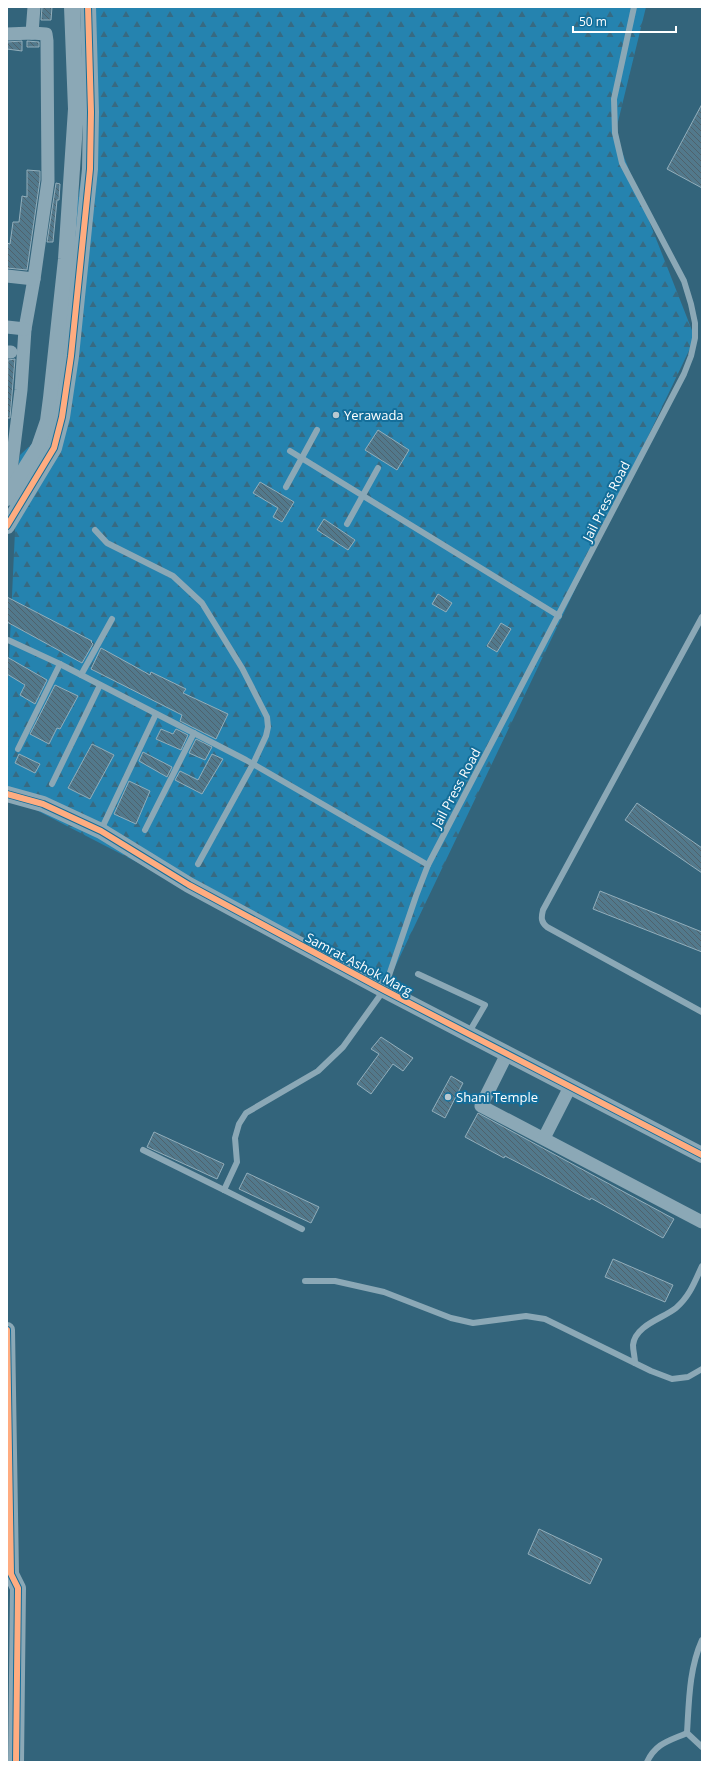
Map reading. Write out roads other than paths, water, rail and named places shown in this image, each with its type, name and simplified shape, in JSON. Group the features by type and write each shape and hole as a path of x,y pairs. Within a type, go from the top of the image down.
{"street":[{"path":"32,33 34,7"},
{"path":"7,497 39,447 48,421 66,259 76,109 72,7"},
{"path":"7,526 54,448 62,417 75,319 90,169 91,112 88,7"},
{"path":"7,34 46,34 48,181 34,279 25,329 21,390 7,497"},
{"path":"7,276 34,279"},
{"path":"7,327 25,329"},
{"name":"Samrat Ashok Marg","path":"7,794 43,804 101,831 189,885 384,990 702,1155"},
{"path":"508,1054 481,1106 702,1222"},
{"path":"544,1138 570,1086"},
{"path":"7,1330 9,1577 18,1588 12,1672 11,1746 16,1762"}],"lane":[{"name":"Jail Press Road","path":"224,1190 237,1162 235,1138 246,1113 318,1071 343,1047 384,990 428,865 559,616 684,374 691,356 695,338 694,316 684,281 622,163 615,134 614,99 634,7"},
{"path":"286,487 317,430"},
{"path":"290,451 559,616"},
{"path":"347,524 378,468"},
{"path":"95,530 107,543 173,576 202,603 242,668 267,717 268,727 266,736 253,764 198,864"},
{"path":"702,617 543,910 541,917 542,923 547,927 702,1012"},
{"path":"81,675 112,619"},
{"path":"8,640 100,684 253,764 428,865"},
{"path":"18,749 60,664"},
{"path":"52,784 100,684"},
{"path":"101,831 156,714"},
{"path":"145,830 194,733"},
{"path":"418,974 485,1005 468,1034"},
{"path":"143,1150 302,1228"},
{"path":"635,1363 633,1344 636,1336 645,1327 677,1307 692,1290 702,1266"},
{"path":"305,1281 335,1281 384,1292 451,1318 474,1323 526,1316 545,1319 635,1363 672,1378 688,1377 702,1369"},
{"path":"687,1733 691,1675 693,1663 702,1640"},
{"path":"687,1733 702,1747"},
{"path":"647,1762 652,1752 662,1743 687,1733"}],"place":[{"name":"Yerawada","path":"336,415"},
{"name":"Shani Temple","path":"448,1097"}]}
